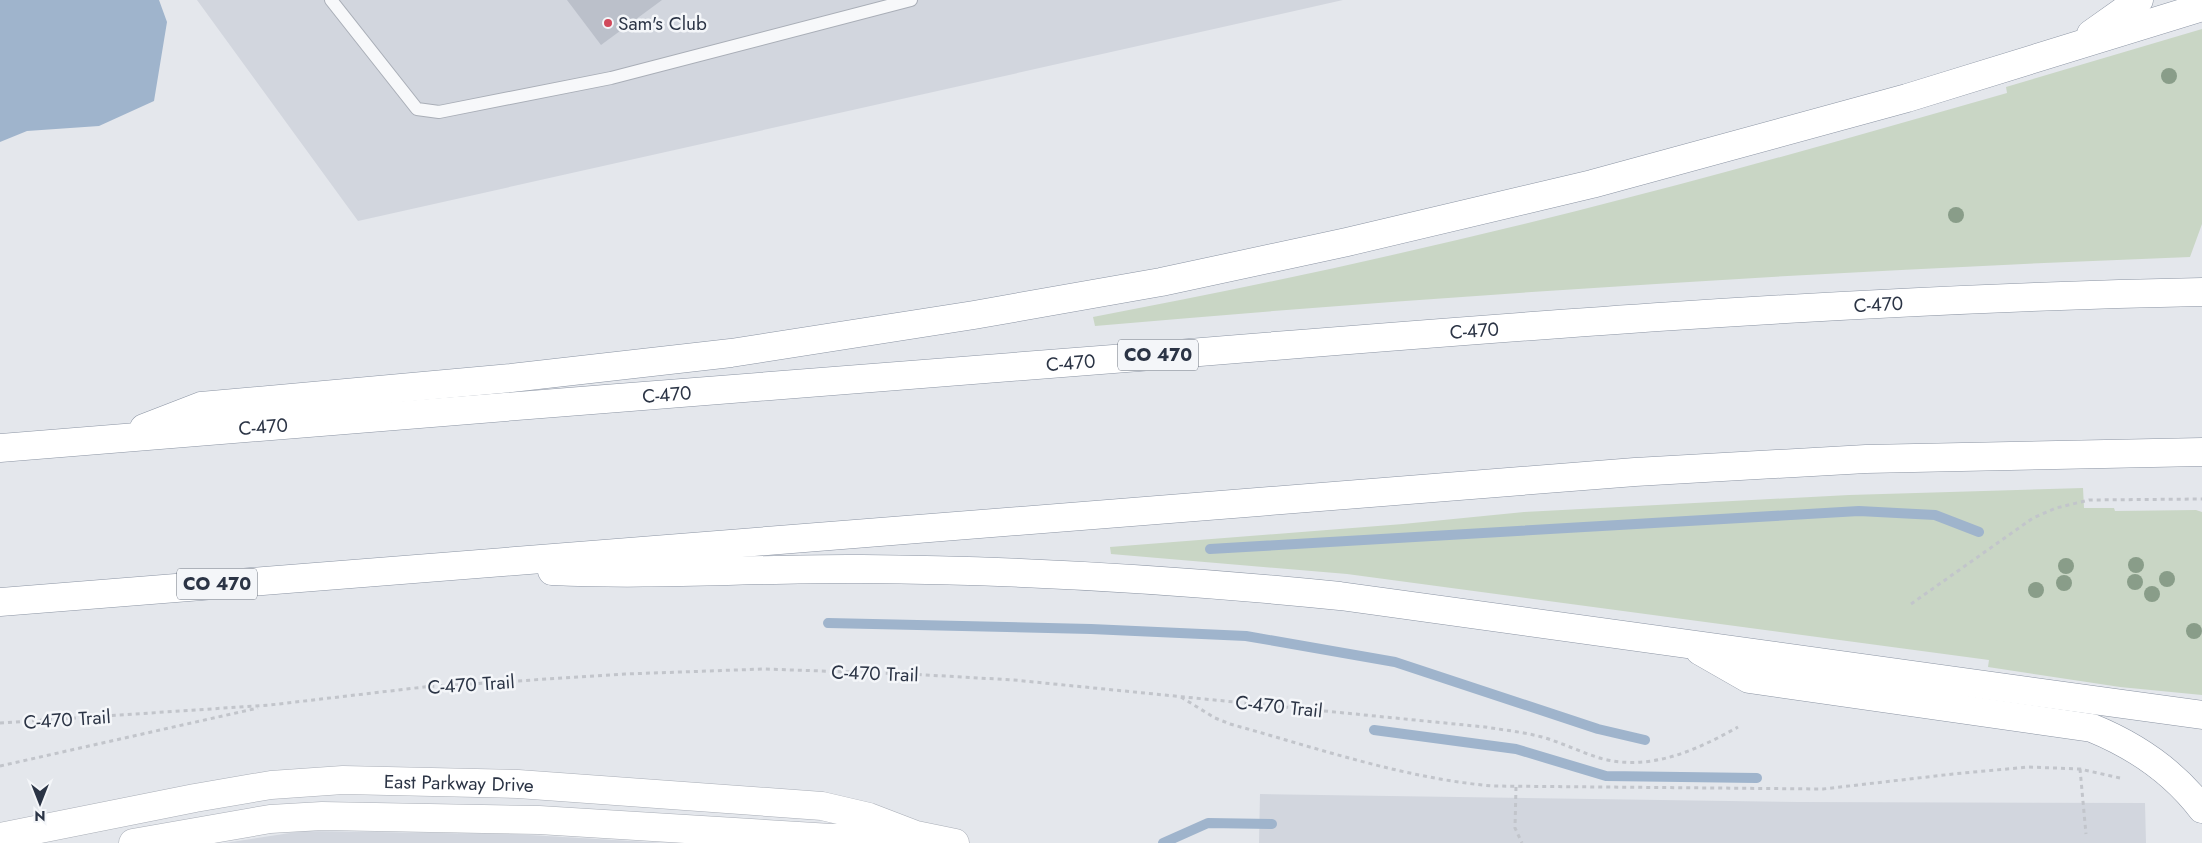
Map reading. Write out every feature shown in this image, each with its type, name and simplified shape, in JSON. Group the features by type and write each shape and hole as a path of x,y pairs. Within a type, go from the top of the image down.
{"main road":[{"path":"2072,48 2139,0"},
{"path":"114,439 201,406 511,378 731,353 983,314 1161,282 1370,237 1592,184 1848,115 2202,7"},
{"name":"C-470","path":"0,448 1626,318 2076,296 2202,292"},
{"name":"CO 470","path":"0,602 1504,481 1754,464 1875,459 2202,452"},
{"path":"434,566 594,573 794,569 922,570 1147,580 1340,596 2202,714"},
{"path":"1685,643 1749,679 2092,728 2125,743 2154,760 2181,783 2202,809"},
{"name":"East Parkway Drive","path":"0,837 194,798 271,785 343,780 518,784 822,806 869,817 916,839"},
{"name":"East Parkway Drive","path":"132,843 270,819 322,816 538,820 831,838 916,839 955,843"}],"lane":[{"path":"331,0 417,109 439,112 611,78 911,0"}],"path":[{"path":"1911,604 2033,518 2056,508 2089,500 2202,499"},
{"name":"C-470 Trail","path":"0,723 270,705 424,686 741,669 963,676 1510,730 1540,737 1605,759 1619,761 1660,759 1688,752 1738,727"},
{"path":"1180,697 1215,718 1230,724 1392,769 1469,784 1516,787 1823,789 2003,768 2080,769 2123,779"},
{"path":"0,766 270,705"},
{"path":"2080,769 2086,834"},
{"path":"1516,787 1515,828 1522,843"}],"shaded area":[{"path":"197,0 1343,0 358,221"},
{"path":"1260,794 1798,802 2145,803 2146,843 1259,843"},
{"path":"303,831 512,834 665,843 225,843"}],"green space":[{"path":"2202,29 2202,224 2190,257 1916,269 1642,285 1232,314 1095,326 1093,317 1333,268 1492,232 1729,171 2007,93 2006,87"},
{"path":"2083,488 2084,508 2114,508 2115,511 2196,510 2202,512 2202,695 2120,687 1988,667 1989,660 1347,574 1111,554 1110,547 1403,524 1524,512 1849,495"}],"water":[{"path":"0,0 159,0 167,22 154,101 99,126 27,131 0,142"}],"building":[{"name":"Sam's Club","path":"567,0 662,0 601,45"}],"waterway":[{"path":"1210,549 1859,511 1935,515 1979,532"},
{"path":"828,623 1091,629 1246,636 1395,662 1598,729 1645,740"},
{"path":"1374,730 1516,749 1606,776 1757,778"},
{"path":"1163,843 1208,823 1272,824"}],"place":[{"name":"Sam's Club","path":"608,23"}]}
